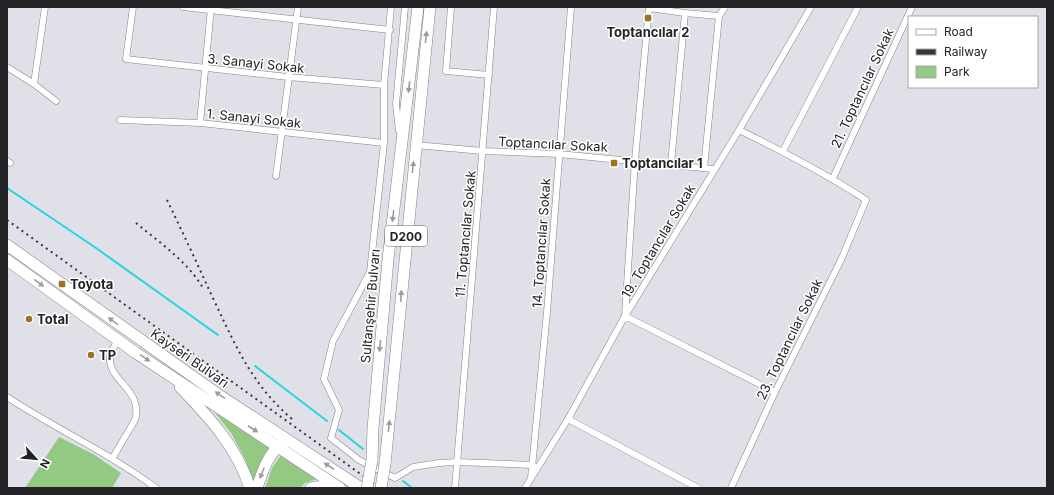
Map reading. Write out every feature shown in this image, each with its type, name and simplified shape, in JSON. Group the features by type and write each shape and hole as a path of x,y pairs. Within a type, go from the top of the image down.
{"highway":[{"name":"Sultanşehir Bulvarı","path":"368,488 372,460 373,428 388,259 418,7"},
{"name":"D200","path":"381,488 385,464 415,145 430,7"},
{"name":"Kayseri Bulvarı","path":"7,245 283,443 339,487"},
{"name":"Kayseri Bulvarı","path":"7,260 118,340 167,373 361,488"},
{"path":"167,373 207,416 225,439 241,464 250,488"},
{"path":"257,488 266,465 283,443"},
{"path":"311,488 323,486 339,487"}],"street":[{"path":"34,84 46,7"},
{"name":"3. Sanayi Sokak","path":"133,7 126,59 288,77 384,85"},
{"path":"184,7 214,9 390,30"},
{"path":"276,176 298,7"},
{"path":"391,7 384,85 384,143 370,272 333,341 324,379 339,410 331,438 359,460 395,478 413,467 456,462 533,465"},
{"path":"402,149 396,104 405,7"},
{"path":"451,7 446,71 489,75"},
{"name":"11. Toptancılar Sokak","path":"455,488 494,7"},
{"name":"14. Toptancılar Sokak","path":"531,480 547,312 571,7"},
{"path":"719,16 685,13 649,7 635,160 625,316 775,392"},
{"path":"704,168 719,16 725,7"},
{"name":"19. Toptancılar Sokak","path":"525,488 568,419 625,316 811,7"},
{"path":"783,151 858,7"},
{"name":"21. Toptancılar Sokak","path":"833,178 909,8"},
{"path":"200,123 205,68 214,9"},
{"path":"671,164 685,13"},
{"path":"7,68 34,84 56,101"},
{"name":"1. Sanayi Sokak","path":"120,120 200,123 384,143"},
{"path":"738,130 783,151 833,178"},
{"name":"Toptancılar Sokak","path":"415,145 483,151 559,154 635,160 713,169"},
{"name":"23. Toptancılar Sokak","path":"731,488 775,392 840,260 866,200 833,178"},
{"path":"112,459 137,414 136,403 128,389 113,370 110,361 113,349 118,340"},
{"path":"7,397 54,427 137,474 156,488"},
{"path":"568,419 698,488"}],"green space":[{"path":"209,405 273,447 254,483 245,459 231,433"},
{"path":"59,437 93,454 121,473 112,488 25,488"},
{"path":"281,455 320,478 305,483 300,488 265,488 272,468"}],"waterway":[{"path":"7,188 96,248 218,335"},
{"path":"255,366 327,421"},
{"path":"339,430 363,449"},
{"path":"403,481 412,488"}],"railway":[{"path":"167,200 227,329 244,361 265,391 292,419"},
{"path":"7,220 380,488"},
{"path":"136,223 164,245 181,261 197,278 203,288"}],"place":[{"name":"Toptancılar 2","path":"648,18"},
{"name":"Toptancılar 1","path":"614,163"},
{"name":"Toyota","path":"62,284"},
{"name":"Total","path":"29,319"},
{"name":"TP","path":"91,355"}]}
